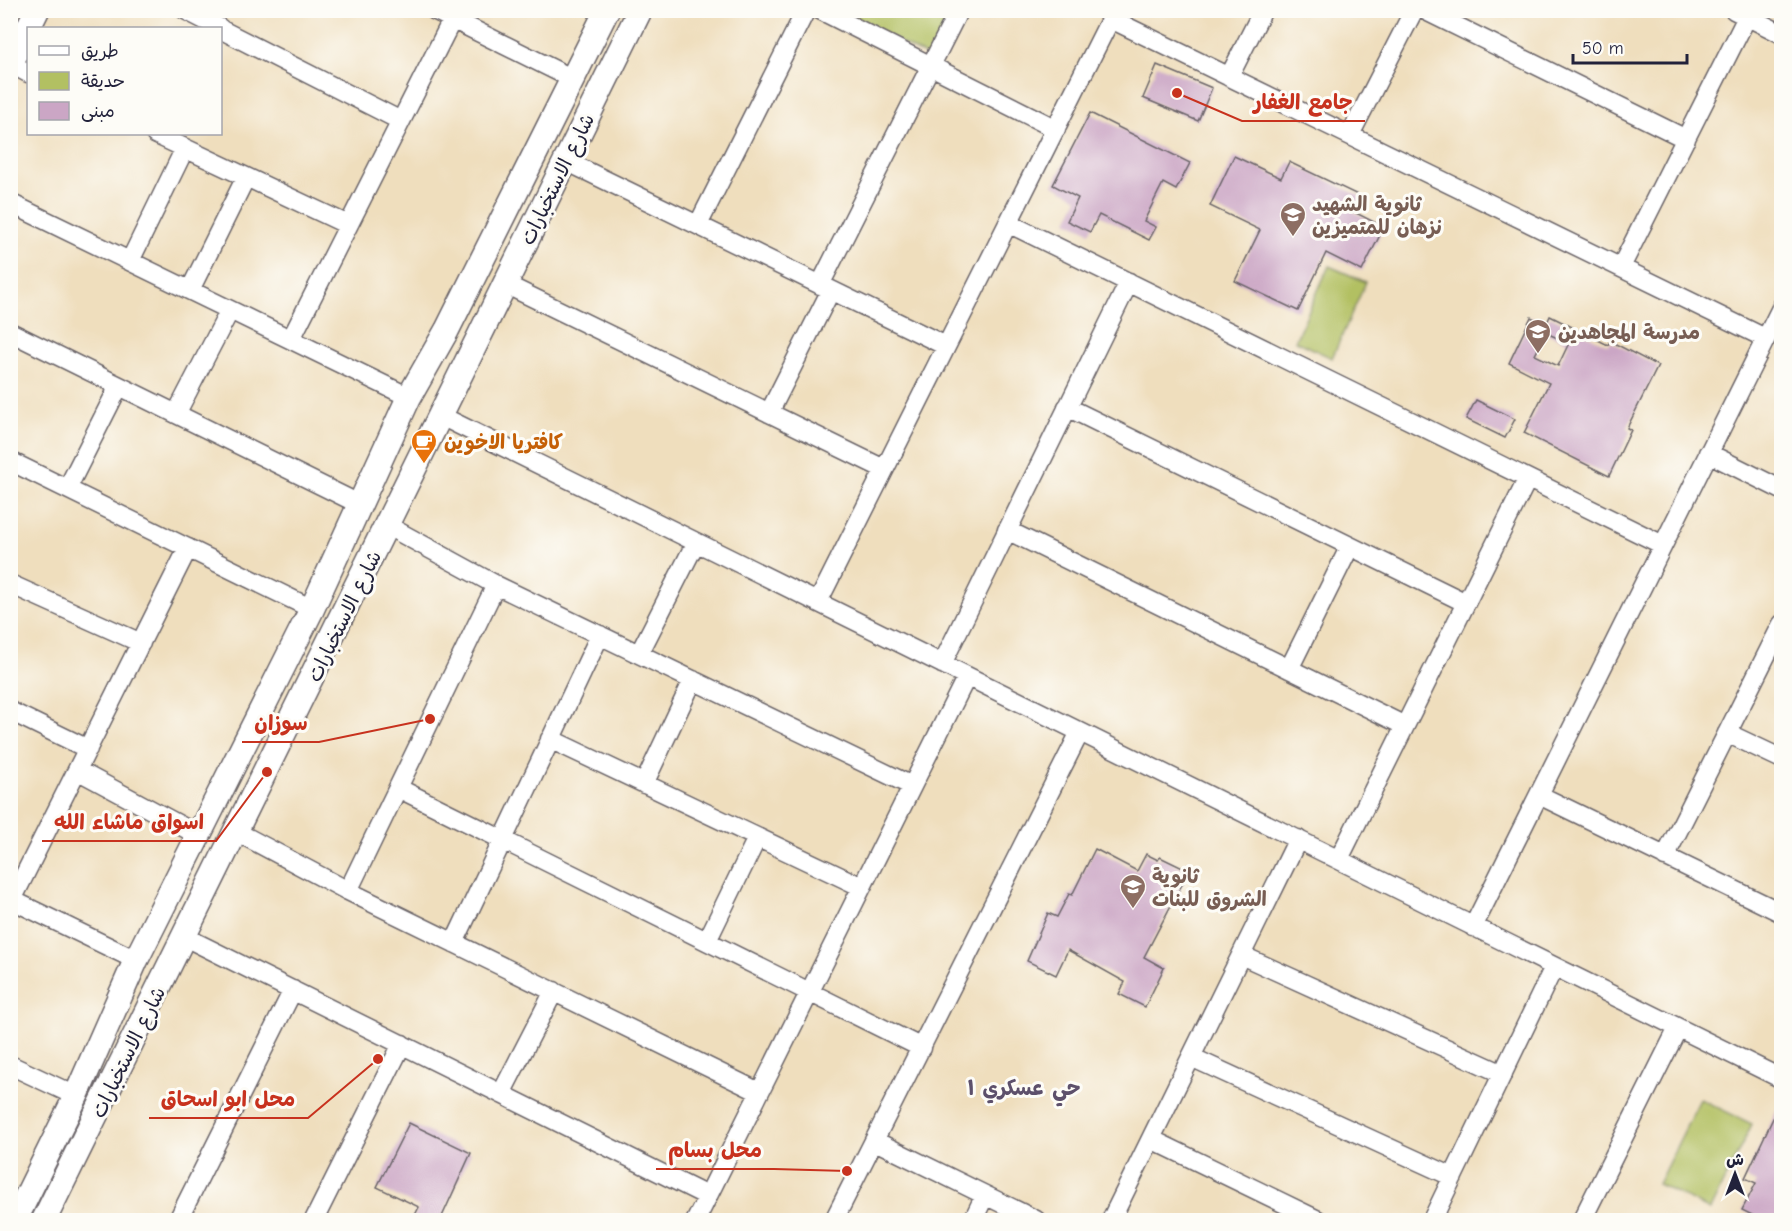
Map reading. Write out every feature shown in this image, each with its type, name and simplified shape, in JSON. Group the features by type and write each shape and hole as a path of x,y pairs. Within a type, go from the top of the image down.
{"main road":[{"path":"30,27 38,10"},
{"name":"شارع الاستخبارات","path":"16,1210 76,1096 136,960 312,609 409,397 447,330 607,10"},
{"name":"شارع الاستخبارات","path":"44,1221 640,10"},
{"path":"11,65 27,32"},
{"path":"447,330 476,343"}],"street":[{"path":"185,10 216,27"},
{"path":"434,10 573,79"},
{"path":"698,225 806,10"},
{"path":"820,10 1056,129"},
{"path":"769,413 826,287 959,10"},
{"path":"1229,77 1263,10"},
{"path":"1350,135 1414,10"},
{"path":"1424,10 1686,140"},
{"path":"1622,267 1686,140 1741,14 1782,34"},
{"path":"818,602 1113,15 1229,77 1766,338"},
{"path":"291,339 452,20"},
{"path":"222,30 401,121"},
{"path":"11,65 27,73"},
{"path":"157,135 348,225"},
{"path":"130,261 185,148"},
{"path":"566,160 946,346"},
{"path":"190,290 246,177"},
{"path":"10,203 409,397"},
{"path":"1008,223 1527,480 1663,544"},
{"path":"942,664 1129,282"},
{"path":"505,284 884,469"},
{"path":"1473,927 1782,306"},
{"path":"176,414 230,310"},
{"path":"10,332 359,504"},
{"path":"67,489 119,386"},
{"path":"1067,407 1466,603"},
{"path":"441,416 1678,1028 1779,1071"},
{"path":"1708,453 1782,490"},
{"path":"10,461 312,609"},
{"path":"1339,859 1527,480"},
{"path":"388,525 496,585 912,786"},
{"path":"1007,530 1405,726"},
{"path":"639,654 696,543"},
{"path":"1289,669 1350,546"},
{"path":"136,960 11,899 188,548"},
{"path":"10,584 141,643"},
{"path":"348,891 496,585"},
{"path":"1665,857 1782,624"},
{"path":"453,943 600,635"},
{"path":"696,1221 967,676"},
{"path":"644,784 693,680"},
{"path":"11,712 88,749"},
{"path":"834,1221 1080,732"},
{"path":"1727,733 1782,759"},
{"path":"550,740 861,888"},
{"path":"77,770 198,835"},
{"path":"398,788 922,1048"},
{"path":"1539,795 1782,913"},
{"path":"237,832 348,891 759,1092"},
{"path":"707,941 757,838"},
{"path":"1111,1221 1298,839"},
{"path":"185,937 707,1196"},
{"path":"1241,955 1503,1074"},
{"path":"1432,1221 1554,967"},
{"path":"178,1221 293,990"},
{"path":"501,1094 554,991"},
{"path":"1582,1221 1678,1028"},
{"path":"314,1221 402,1044"},
{"path":"1191,1057 1453,1177"},
{"path":"10,1065 76,1096"},
{"path":"1151,1139 1318,1221"},
{"path":"875,1141 1036,1221"},
{"path":"973,1221 985,1195"}],"green space":[{"path":"836,11 956,11 933,59"},
{"path":"1329,266 1366,282 1332,358 1295,341"},
{"path":"1700,1099 1752,1124 1710,1210 1658,1184"}],"building":[{"path":"1157,65 1212,88 1198,121 1143,98"},
{"path":"1090,113 1190,163 1176,190 1163,183 1144,221 1156,227 1149,240 1099,215 1090,232 1067,221 1078,198 1053,185"},
{"path":"1234,156 1281,178 1289,162 1362,197 1354,212 1384,227 1362,271 1326,253 1298,311 1235,281 1260,230 1210,206"},
{"path":"1550,316 1608,345 1610,341 1658,366 1627,428 1631,430 1609,476 1524,433 1549,383 1509,363 1531,317 1546,325","holes":["1546,333 1569,343 1558,366 1535,355"]},
{"path":"1476,400 1515,419 1505,438 1466,419"},
{"path":"1095,849 1137,871 1146,854 1158,860 1160,857 1189,871 1144,957 1164,968 1145,1007 1119,994 1125,982 1068,950 1056,975 1027,961 1048,913 1057,917 1069,894 1072,895"},
{"path":"1782,1099 1782,1221 1764,1221 1742,1210 1756,1183 1745,1178"},
{"path":"409,1123 471,1153 440,1221 412,1221 419,1207 377,1187"}],"place":[{"name":"جامع الغفار","path":"1177,93"},
{"name":"ثانوية الشهيد نزهان للمتميزين","path":"1293,238"},
{"name":"مدرسة المجاهدين","path":"1538,355"},
{"name":"كافتريا الاخوين","path":"424,465"},
{"name":"سوزان","path":"430,719"},
{"name":"اسواق ماشاء الله","path":"267,772"},
{"name":"ثانوية الشروق للبنات","path":"1133,910"},
{"name":"محل ابو اسحاق","path":"378,1059"},
{"name":"محل بسام","path":"847,1171"}],"district":[{"name":"حي عسكري ١","path":"1024,1088"}]}
